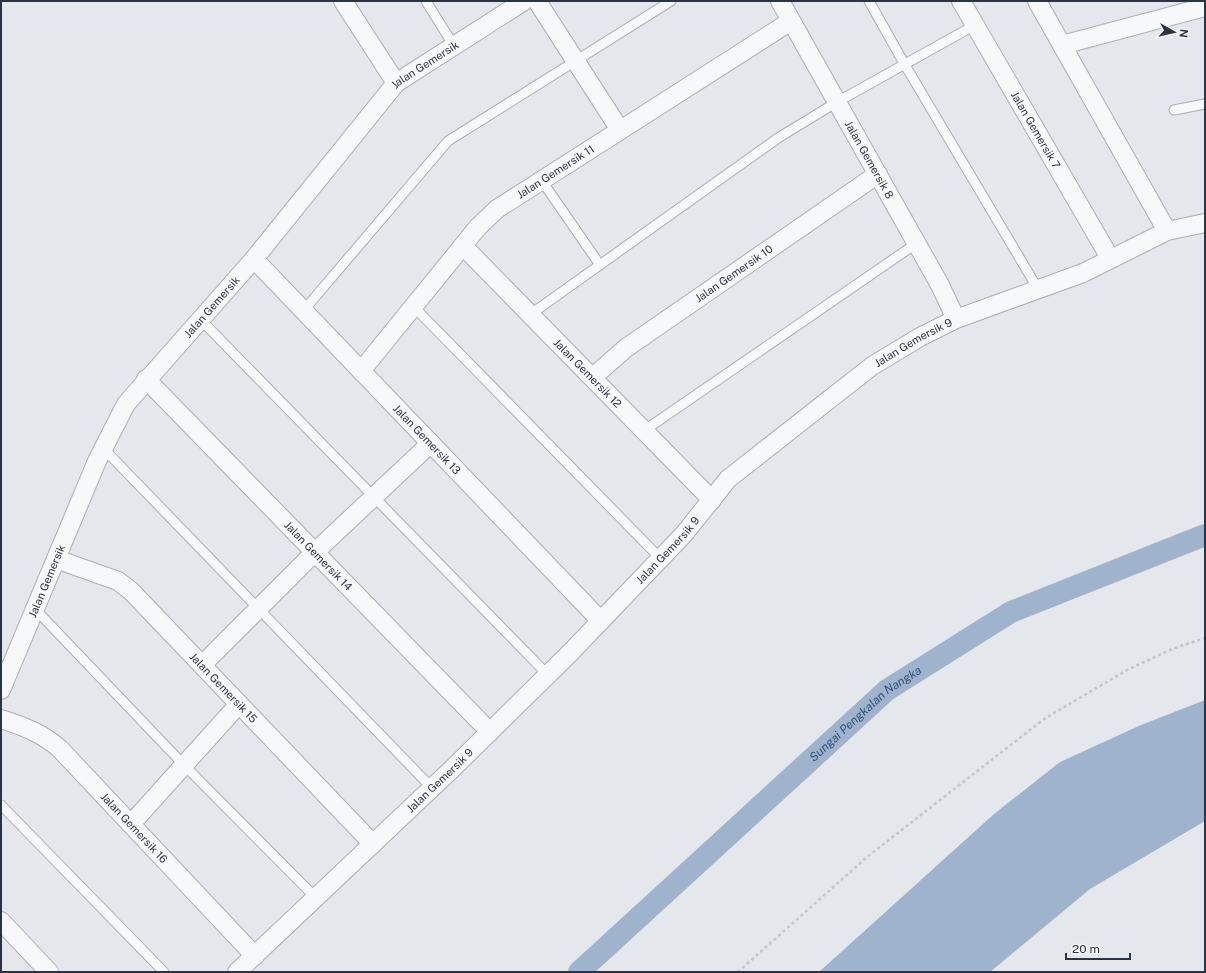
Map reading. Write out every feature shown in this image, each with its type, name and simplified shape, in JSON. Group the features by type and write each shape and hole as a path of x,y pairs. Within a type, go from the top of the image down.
{"street":[{"path":"343,1 396,83"},
{"path":"526,1 575,60 620,130"},
{"name":"Jalan Gemersik","path":"1,690 103,448 126,404 146,379 254,259 396,83 526,1"},
{"name":"Jalan Gemersik 8","path":"780,1 917,243 956,319"},
{"name":"Jalan Gemersik 7","path":"961,1 1110,258"},
{"path":"1037,1 1167,231"},
{"path":"1062,45 1205,7"},
{"name":"Jalan Gemersik 11","path":"361,370 478,227 497,209 791,21"},
{"name":"Jalan Gemersik 10","path":"593,377 626,348 878,174"},
{"name":"Jalan Gemersik 9","path":"238,972 432,788 548,675 684,534 712,500 720,487 736,472 872,366 920,337 956,319 1083,273 1110,258 1167,231 1205,223"},
{"name":"Jalan Gemersik 12","path":"463,246 712,500"},
{"name":"Jalan Gemersik 13","path":"254,259 601,621"},
{"name":"Jalan Gemersik 14","path":"146,379 490,732"},
{"path":"202,665 315,552 431,443"},
{"name":"Jalan Gemersik 15","path":"56,559 118,581 131,591 373,844"},
{"path":"131,824 239,704"},
{"name":"Jalan Gemersik 16","path":"1,719 33,730 49,739 255,956"},
{"path":"1,921 49,972"}],"lane":[{"path":"426,1 454,46"},
{"path":"304,310 448,141 671,1"},
{"path":"869,1 905,65 1038,289"},
{"path":"531,314 778,138 837,102 975,25"},
{"path":"1174,110 1205,104"},
{"path":"542,181 600,265"},
{"path":"645,430 917,243"},
{"path":"414,307 660,558"},
{"path":"200,319 548,675"},
{"path":"103,448 432,788"},
{"path":"35,609 184,765 316,898"},
{"path":"1,804 164,972"}],"path":[{"path":"738,972 867,857 1044,719 1127,670 1172,649 1205,638"}],"water":[{"path":"1205,700 1205,821 1090,889 990,972 819,972 994,814 1060,762 1141,725"}],"waterway":[{"name":"Sungai Pengkalan Nangka","path":"579,972 887,690 1011,612 1205,535"}]}
